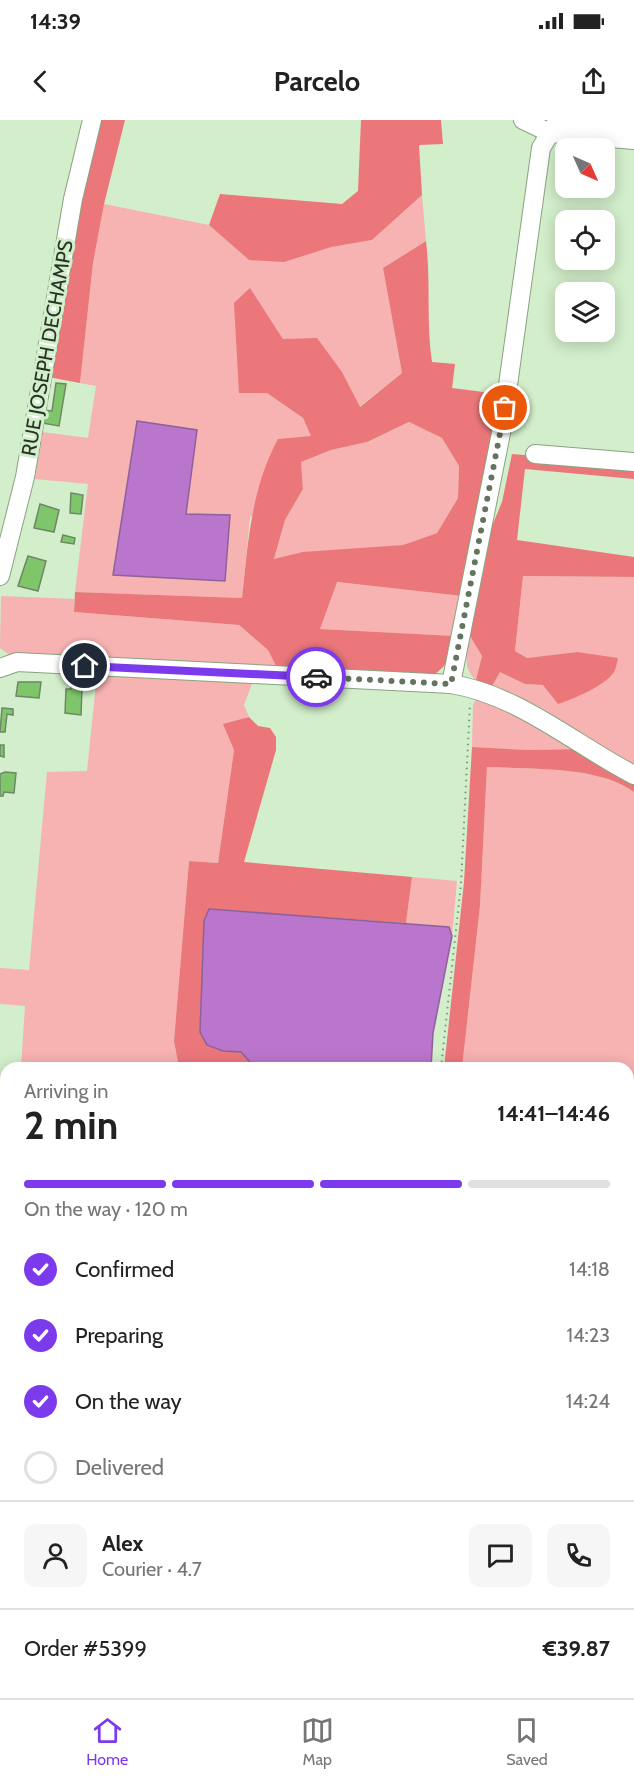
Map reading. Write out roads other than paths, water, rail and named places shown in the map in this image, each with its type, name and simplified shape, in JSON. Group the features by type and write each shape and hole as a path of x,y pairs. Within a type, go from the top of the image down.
{"street":[{"name":"RUE JOSEPH DECHAMPS","path":"0,576 25,477 73,200 92,120"},
{"path":"523,120 634,140"},
{"path":"566,120 634,128"},
{"path":"451,684 502,428 541,148 554,126"},
{"path":"535,454 634,462"},
{"path":"0,654 8,665 451,684 471,687 504,700 634,775"}]}
